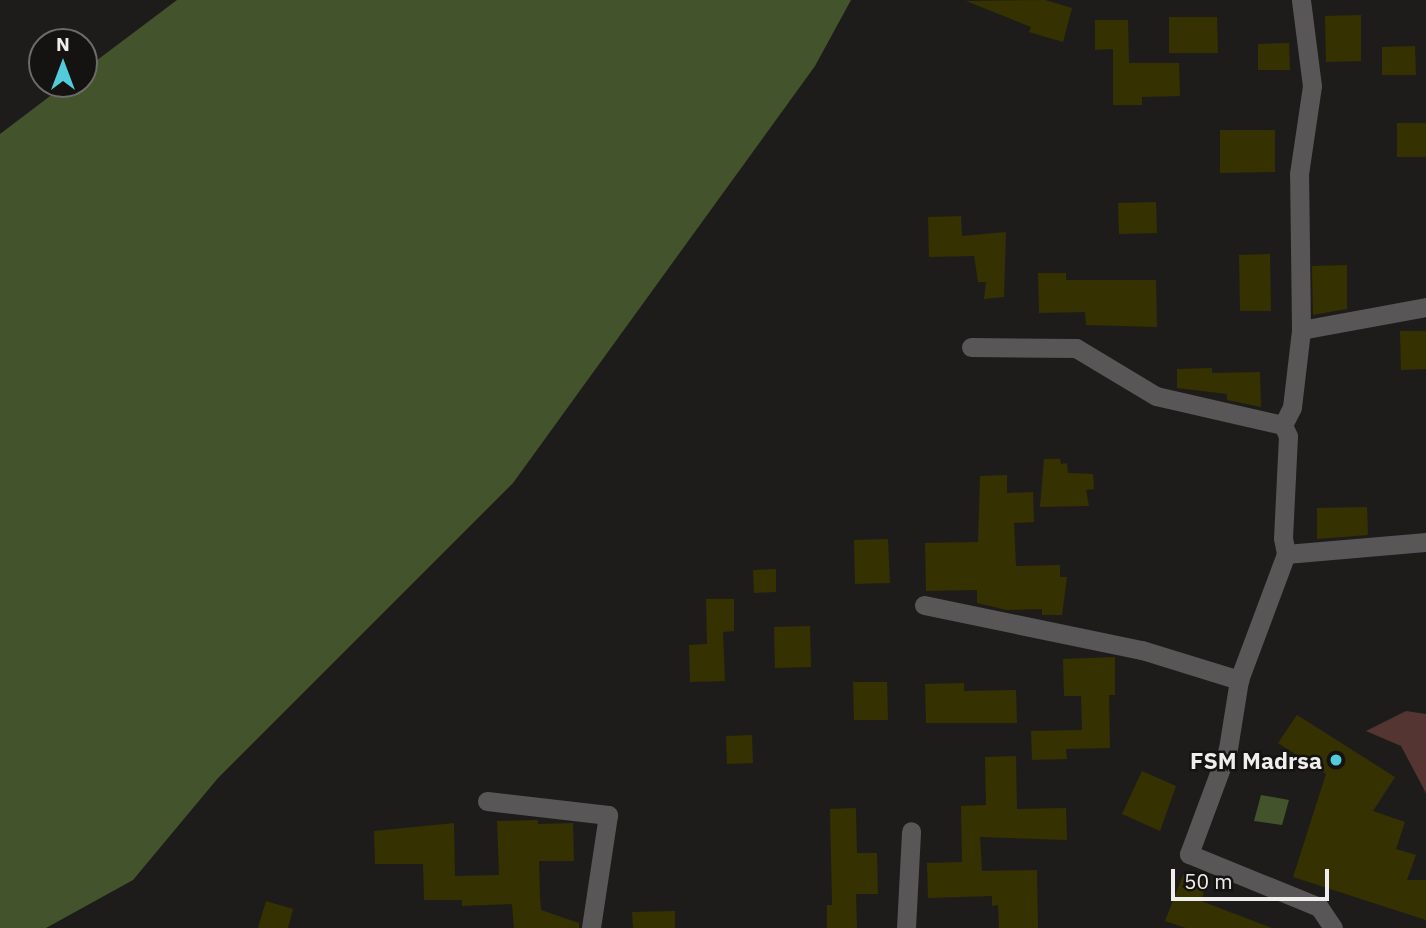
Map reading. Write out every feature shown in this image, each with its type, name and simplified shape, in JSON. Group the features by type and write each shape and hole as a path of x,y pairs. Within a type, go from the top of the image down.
{"street":[{"path":"1283,425 1292,407 1301,330 1299,174 1312,86 1301,0"},
{"path":"1301,330 1426,307"},
{"path":"971,347 1076,348 1156,396 1283,425"},
{"path":"1283,425 1288,436 1283,538 1286,554 1239,680 1228,749 1189,854 1319,907 1333,928"},
{"path":"1286,554 1426,542"},
{"path":"924,605 1142,650 1239,680"},
{"path":"487,801 608,815 592,928"},
{"path":"906,928 911,831"}],"shaded area":[{"path":"177,0 851,0 815,66 513,483 218,778 133,880 46,928 0,928 0,134 48,98 98,98 98,59"},
{"path":"1406,711 1426,714 1426,793 1401,746 1366,731"},
{"path":"1261,795 1289,800 1282,825 1254,821"}],"building":[{"path":"1045,0 1072,8 1063,42 1029,32 1031,27 966,1"},
{"path":"1361,15 1361,61 1326,62 1325,16"},
{"path":"1169,17 1217,17 1218,53 1169,53"},
{"path":"1095,20 1128,20 1129,63 1179,63 1180,96 1142,97 1142,105 1113,105 1113,49 1095,50"},
{"path":"1289,43 1290,70 1258,70 1258,44"},
{"path":"1415,46 1416,75 1382,75 1382,47"},
{"path":"1397,123 1426,123 1426,157 1397,157"},
{"path":"1220,130 1275,130 1275,172 1220,173"},
{"path":"1156,202 1157,233 1119,234 1118,203"},
{"path":"961,216 962,236 1006,232 1004,297 984,299 986,282 978,282 974,256 929,257 928,217"},
{"path":"1270,254 1271,311 1240,311 1239,255"},
{"path":"1347,265 1347,309 1313,315 1312,266"},
{"path":"1038,273 1066,273 1066,280 1156,280 1157,327 1086,325 1085,312 1039,313"},
{"path":"1400,331 1426,331 1426,369 1401,370"},
{"path":"1212,368 1212,373 1260,372 1261,407 1227,400 1227,394 1177,388 1177,369"},
{"path":"1044,459 1060,459 1061,464 1067,463 1068,473 1093,474 1094,489 1086,490 1089,506 1040,507"},
{"path":"1007,475 1007,493 1033,492 1034,522 1014,523 1016,566 1060,565 1060,577 1067,577 1062,615 1042,615 1042,609 1007,610 977,603 977,590 926,591 925,543 978,542 980,476"},
{"path":"1367,507 1368,535 1317,539 1317,508"},
{"path":"888,539 890,583 855,584 854,540"},
{"path":"776,569 776,592 754,593 753,570"},
{"path":"706,599 734,599 734,631 723,632 725,681 690,682 689,645 707,644"},
{"path":"810,626 811,667 775,668 774,627"},
{"path":"1115,657 1115,695 1109,695 1110,748 1066,749 1067,759 1032,760 1031,731 1082,730 1081,696 1064,696 1063,659"},
{"path":"853,682 887,682 888,720 854,720"},
{"path":"964,683 964,691 1016,690 1017,723 926,723 925,684"},
{"path":"1297,715 1395,777 1373,811 1405,822 1396,849 1416,855 1407,880 1426,880 1426,920 1293,877 1326,774 1278,743"},
{"path":"752,735 753,763 727,764 726,736"},
{"path":"1016,756 1017,809 1066,808 1067,840 980,837 982,871 1037,870 1038,928 999,928 998,905 992,906 992,896 928,898 927,863 962,862 961,806 986,805 985,757"},
{"path":"1142,771 1176,786 1160,831 1122,814"},
{"path":"856,808 857,853 877,853 878,894 856,894 857,928 827,928 827,905 832,905 830,809"},
{"path":"538,820 538,824 573,823 574,861 539,861 540,897 541,910 579,923 579,928 514,928 512,904 462,906 462,900 424,900 423,864 375,864 374,831 454,823 455,876 499,875 497,821"},
{"path":"1183,875 1207,882 1201,901 1272,928 1186,928 1165,921"},
{"path":"266,901 293,909 288,928 258,928"},
{"path":"675,911 675,928 633,928 632,912"}],"place":[{"name":"FSM Madrsa","path":"1336,760"}]}
